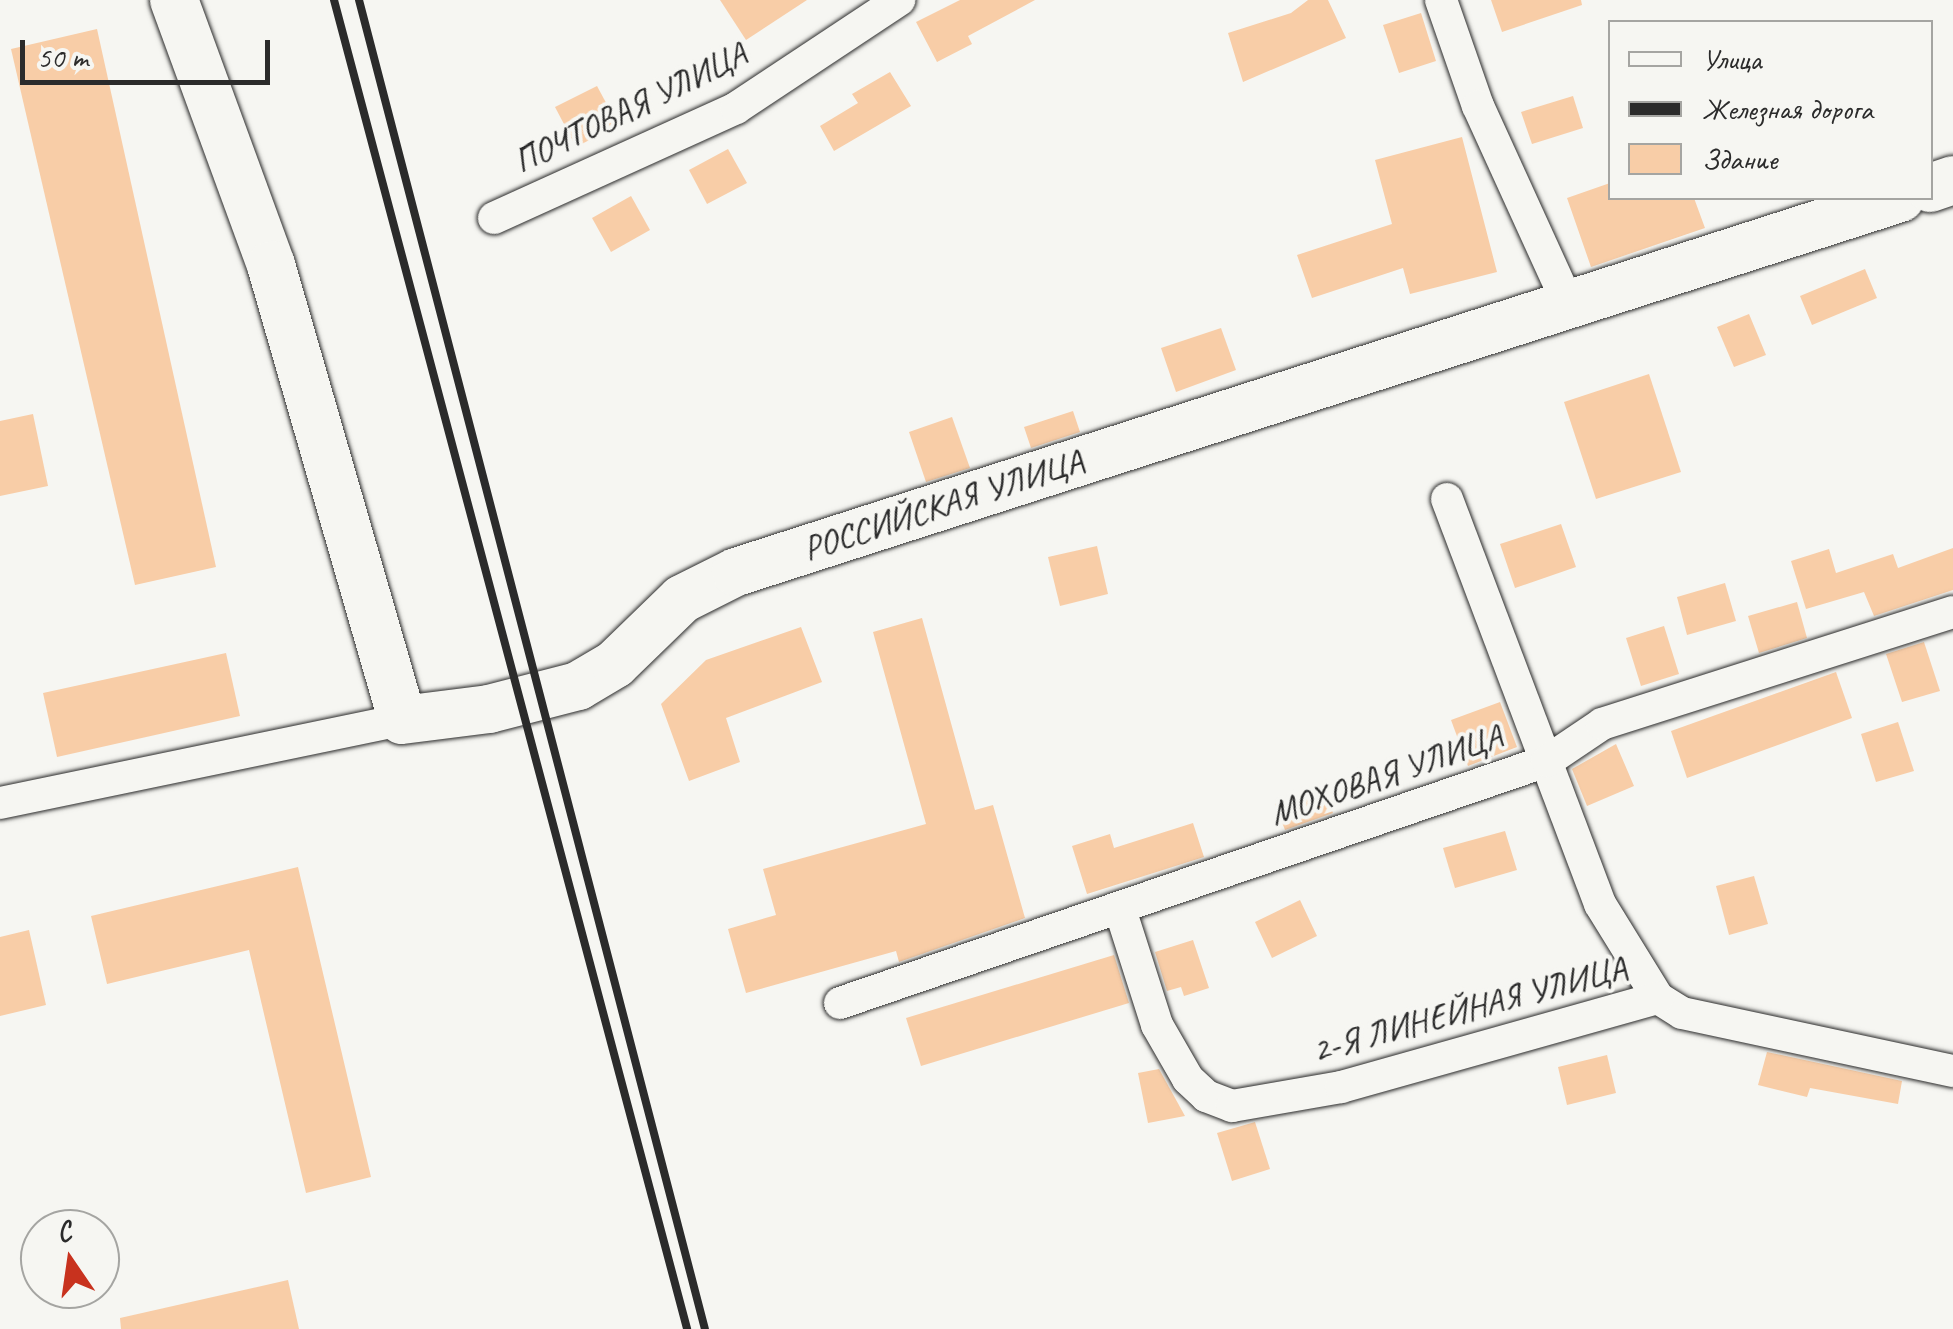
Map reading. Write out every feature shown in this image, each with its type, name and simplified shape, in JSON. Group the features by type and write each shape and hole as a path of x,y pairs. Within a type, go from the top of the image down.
{"main road":[{"path":"174,0 271,265 402,720"},
{"name":"РОССИЙСКАЯ УЛИЦА","path":"402,720 489,709 578,686 616,664 682,599 736,572 1894,200"}],"street":[{"name":"ПОЧТОВАЯ УЛИЦА","path":"494,218 736,108 898,0"},
{"path":"1441,0 1478,106 1569,306"},
{"path":"1447,499 1600,904 1658,998"},
{"name":"МОХОВАЯ УЛИЦА","path":"840,1003 1547,761 1602,724 1953,612"},
{"name":"РОССИЙСКАЯ УЛИЦА","path":"0,803 402,720"},
{"name":"2-Я ЛИНЕЙНАЯ УЛИЦА","path":"1120,910 1157,1026 1188,1078 1206,1096 1232,1106 1340,1087 1658,998 1682,1012 1953,1071"}],"building":[{"path":"720,0 807,0 746,40"},
{"path":"960,0 1035,0 968,36 972,44 937,62 916,22"},
{"path":"1308,0 1328,0 1346,38 1243,82 1228,33 1291,13"},
{"path":"1491,0 1581,0 1582,5 1502,32"},
{"path":"1421,13 1436,61 1399,73 1383,25"},
{"path":"97,29 216,567 135,585 11,49"},
{"path":"890,72 911,106 834,151 820,126 858,103 852,94"},
{"path":"597,86 618,125 576,147 555,107"},
{"path":"1573,96 1583,128 1532,144 1521,112"},
{"path":"1462,137 1497,272 1410,294 1403,268 1312,298 1297,255 1392,224 1375,160"},
{"path":"728,149 747,183 707,204 689,170"},
{"path":"1608,184 1608,200 1695,200 1705,228 1591,267 1567,198"},
{"path":"631,196 650,230 611,252 592,218"},
{"path":"1865,269 1877,298 1812,325 1800,296"},
{"path":"1749,314 1766,355 1734,367 1717,327"},
{"path":"1221,328 1236,370 1176,392 1161,348"},
{"path":"1649,374 1681,472 1596,499 1564,402"},
{"path":"1073,411 1080,432 1031,448 1024,427"},
{"path":"33,414 48,486 0,496 0,421"},
{"path":"952,417 970,468 926,482 909,432"},
{"path":"1561,524 1576,567 1515,588 1500,544"},
{"path":"1097,546 1108,594 1060,606 1048,557"},
{"path":"1953,548 1953,590 1874,616 1864,592 1806,609 1791,561 1829,549 1836,573 1893,554 1898,568"},
{"path":"1725,583 1736,621 1687,635 1677,597"},
{"path":"1797,602 1807,638 1759,653 1748,616"},
{"path":"922,618 975,810 993,805 1025,918 899,962 896,951 746,993 728,929 776,915 763,869 926,824 873,632"},
{"path":"1664,626 1679,674 1641,686 1626,638"},
{"path":"801,627 822,682 726,718 740,762 689,781 661,704 706,660"},
{"path":"1924,642 1940,691 1902,702 1886,654"},
{"path":"226,653 240,716 57,757 43,693"},
{"path":"1836,672 1852,718 1687,778 1671,731"},
{"path":"1500,702 1517,747 1468,766 1451,720"},
{"path":"1898,722 1914,771 1876,782 1861,734"},
{"path":"1616,744 1634,786 1587,806 1572,769"},
{"path":"1323,787 1333,813 1285,830 1275,804"},
{"path":"1193,823 1204,857 1087,894 1072,846 1110,834 1114,848"},
{"path":"1505,831 1517,870 1455,888 1443,848"},
{"path":"298,867 371,1177 306,1193 249,950 107,984 91,916"},
{"path":"1754,876 1768,924 1729,935 1716,886"},
{"path":"1300,900 1317,936 1272,958 1255,922"},
{"path":"29,930 46,1005 0,1016 0,937"},
{"path":"1193,940 1209,988 1184,996 1181,987 1167,991 1155,952"},
{"path":"1114,955 1129,1003 921,1066 906,1018"},
{"path":"1767,1052 1902,1081 1898,1104 1810,1088 1807,1097 1758,1085"},
{"path":"1607,1055 1616,1093 1567,1105 1558,1067"},
{"path":"1159,1069 1185,1116 1148,1123 1138,1073"},
{"path":"1255,1122 1270,1169 1232,1181 1217,1133"},
{"path":"288,1280 299,1329 121,1329 120,1318"}],"railway":[{"path":"334,0 687,1329"},
{"path":"359,0 705,1329"}]}
